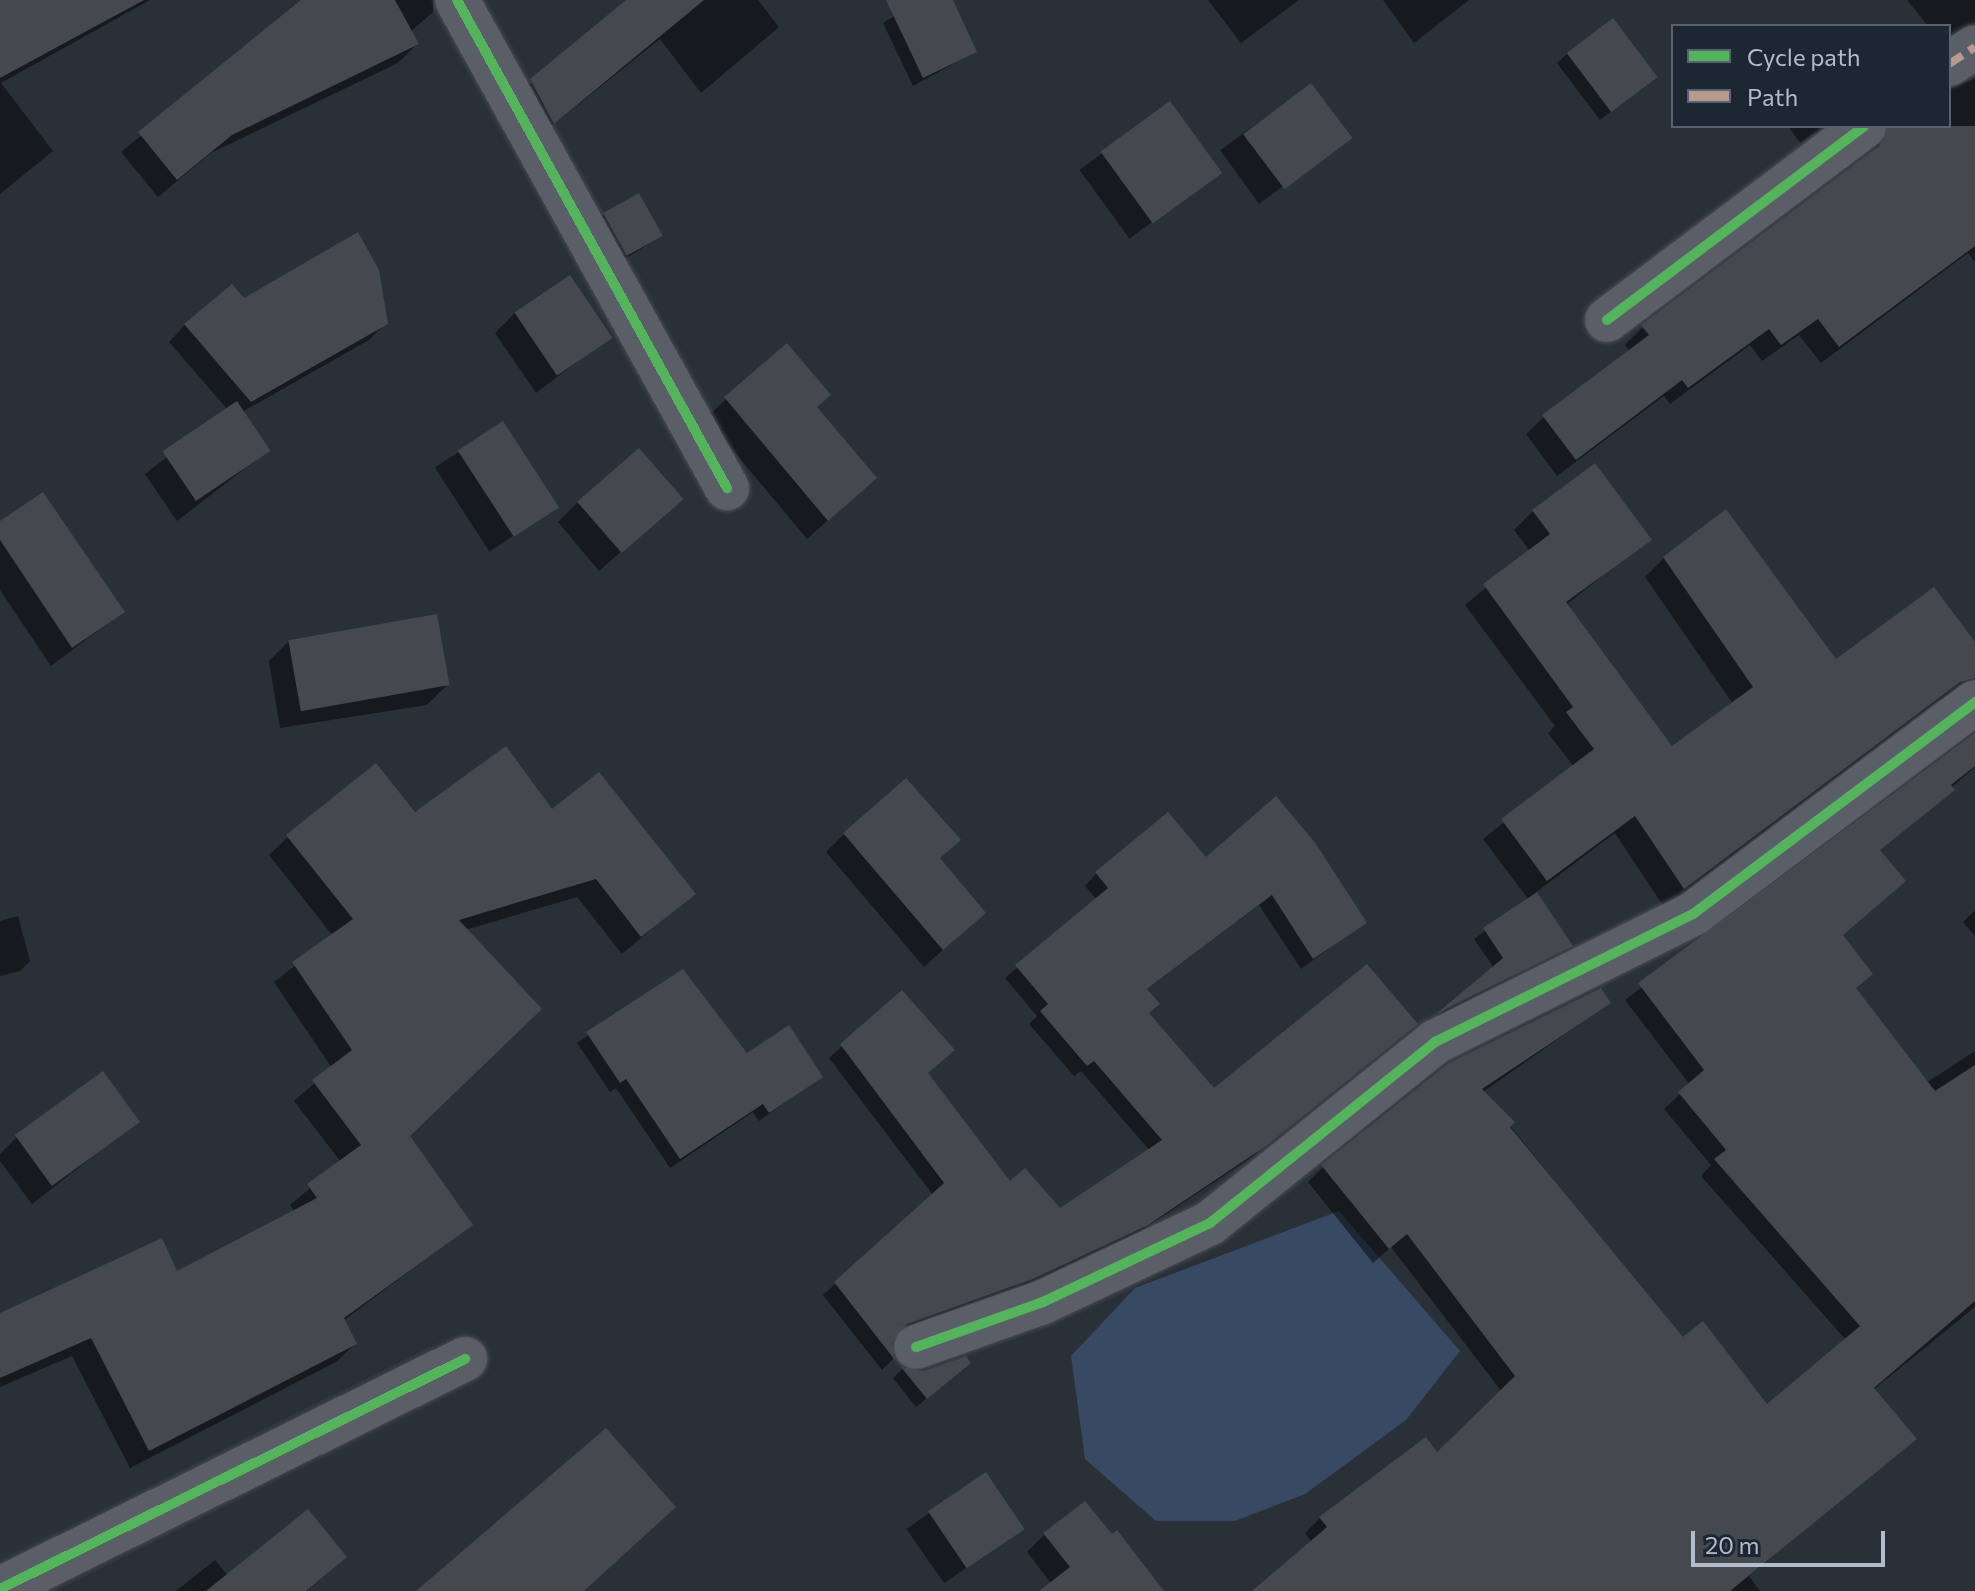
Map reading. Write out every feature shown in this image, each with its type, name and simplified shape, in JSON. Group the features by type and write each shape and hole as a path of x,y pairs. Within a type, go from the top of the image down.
{"street":[{"path":"457,0 727,488"},
{"path":"1951,63 1975,47"},
{"path":"1607,320 1861,128"},
{"path":"916,1347 1043,1302 1210,1223 1435,1042 1693,914 1975,702"},
{"path":"0,1589 465,1359"}],"water":[{"path":"1339,1211 1460,1351 1406,1420 1305,1494 1235,1521 1156,1521 1085,1459 1071,1356 1135,1288"}],"building":[{"path":"0,0 144,0 0,78"},
{"path":"301,0 395,0 419,44 232,135 177,180 138,132"},
{"path":"626,0 704,0 554,124 530,79"},
{"path":"886,0 953,0 977,52 923,78"},
{"path":"1613,18 1658,77 1611,112 1567,53"},
{"path":"1311,83 1353,138 1285,189 1243,134"},
{"path":"1170,101 1222,173 1153,224 1100,152"},
{"path":"1975,126 1975,246 1839,347 1818,319 1781,345 1769,329 1688,388 1682,380 1576,460 1542,415 1649,335 1641,325 1879,146 1887,128"},
{"path":"639,193 663,236 627,256 603,213"},
{"path":"358,232 379,270 388,324 251,402 184,324 232,284 244,298"},
{"path":"570,275 612,338 557,375 514,312"},
{"path":"787,343 831,395 817,407 877,478 828,521 724,397"},
{"path":"237,401 271,451 196,501 162,451"},
{"path":"503,421 559,507 514,537 458,450"},
{"path":"639,448 684,499 622,553 577,502"},
{"path":"1595,463 1652,540 1566,602 1672,746 1753,687 1663,557 1726,509 1836,659 1934,587 1975,642 1975,678 1960,682 1684,889 1635,816 1547,881 1501,819 1594,749 1566,712 1573,707 1483,584 1550,534 1532,510"},
{"path":"43,492 125,612 72,648 0,540 0,521"},
{"path":"437,614 450,685 301,711 288,640"},
{"path":"1975,733 1975,766 1951,785 1955,790 1880,850 1906,881 1843,935 1873,974 1856,988 1935,1091 1975,1065 1975,1301 1874,1388 1917,1439 1730,1591 1252,1591 1327,1527 1319,1517 1426,1437 1437,1452 1515,1376 1407,1234 1389,1249 1321,1165 1449,1063 1601,988 1611,1003 1482,1089 1515,1122 1510,1127 1683,1337 1703,1321 1767,1404 1860,1326 1714,1159 1726,1150 1678,1092 1704,1070 1638,983"},
{"path":"506,746 552,809 599,772 696,894 641,937 596,879 459,920 542,1009 410,1136 473,1225 344,1318 357,1344 149,1451 91,1338 0,1378 0,1313 162,1238 177,1271 317,1198 307,1184 361,1145 312,1080 352,1050 292,962 353,919 286,835 376,763 415,812"},
{"path":"906,778 961,840 940,858 986,913 943,950 843,833"},
{"path":"1276,796 1316,844 1367,923 1313,959 1272,895 1147,989 1160,1004 1149,1013 1214,1088 1367,964 1418,1024 1266,1146 1148,1225 1033,1279 907,1324 892,1342 895,1360 834,1282 944,1183 840,1044 902,990 955,1050 928,1073 1010,1181 1025,1168 1060,1208 1162,1140 1094,1061 1087,1066 1040,1011 1048,1004 1015,965 1108,888 1095,872 1168,812 1206,857"},
{"path":"1537,892 1573,946 1436,1014 1503,958 1483,928"},
{"path":"683,969 747,1053 789,1025 823,1077 769,1113 763,1104 680,1159 626,1079 620,1083 586,1032"},
{"path":"103,1071 140,1122 52,1186 15,1135"},
{"path":"966,1356 971,1363 927,1399 901,1367 924,1371"},
{"path":"606,1428 676,1507 584,1591 416,1591"},
{"path":"986,1472 1025,1529 967,1568 928,1511"},
{"path":"1085,1501 1112,1534 1117,1530 1164,1591 1039,1591 1070,1567 1043,1533"},
{"path":"308,1509 347,1557 306,1591 206,1591"}],"marked path":[{"path":"1951,63 1975,47"}],"cycle path":[{"path":"457,0 727,488"},
{"path":"1607,320 1861,128"},
{"path":"916,1347 1043,1302 1210,1223 1435,1042 1693,914 1975,702"},
{"path":"0,1589 465,1359"}]}
